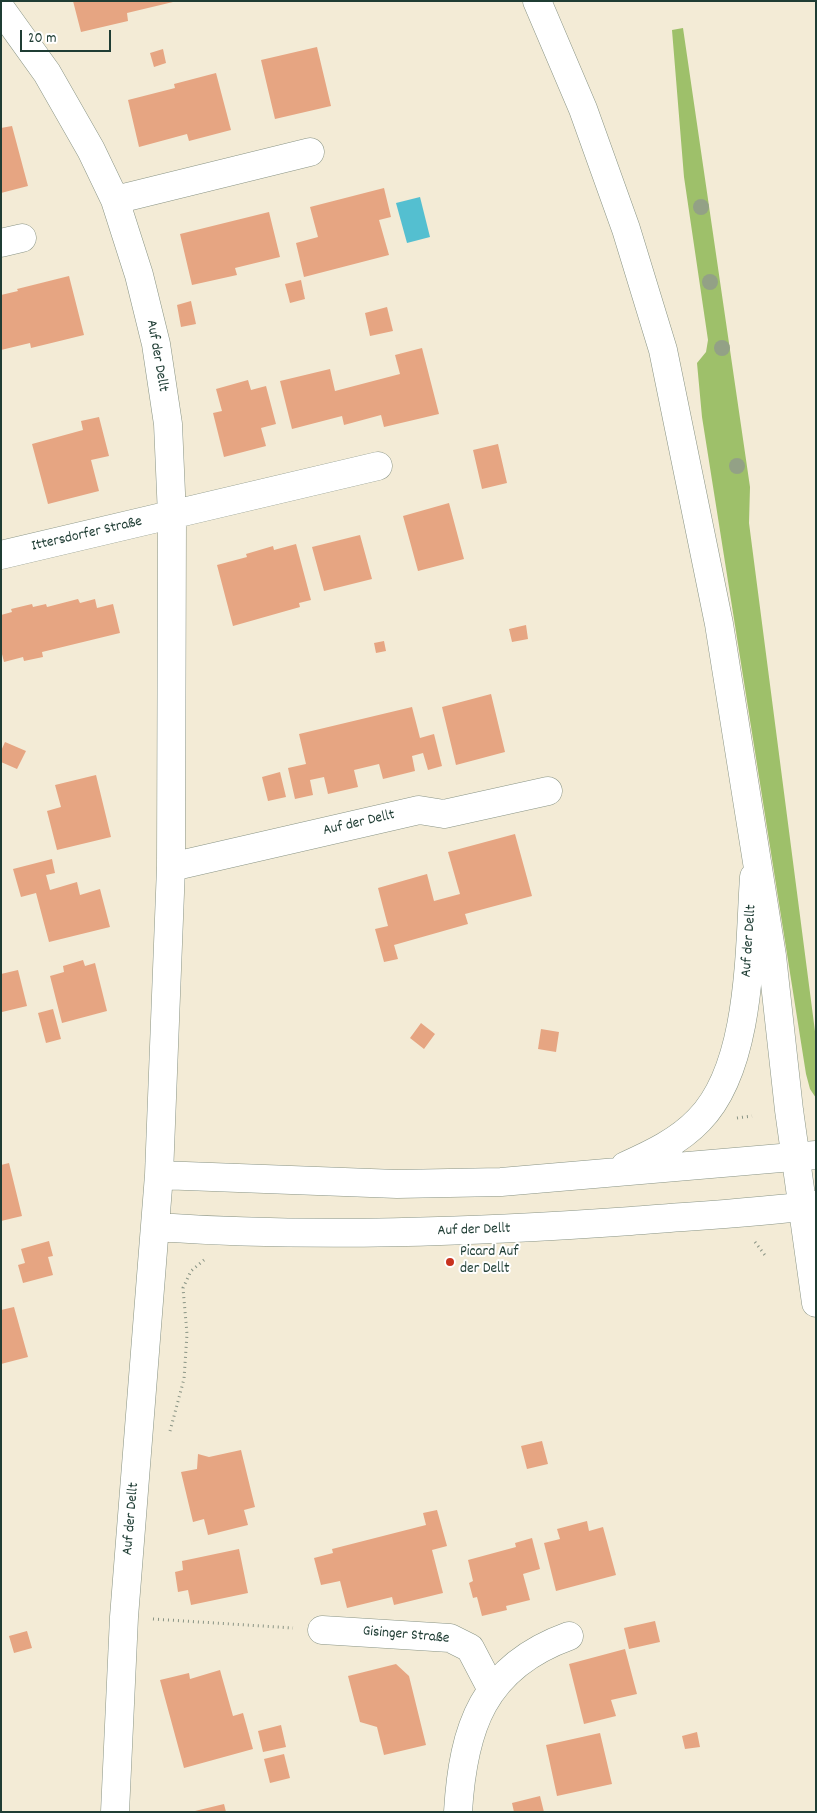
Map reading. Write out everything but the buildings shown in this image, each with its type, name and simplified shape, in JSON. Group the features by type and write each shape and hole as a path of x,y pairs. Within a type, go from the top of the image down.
{"street":[{"path":"537,1 583,109 620,211 663,350 719,624 772,956 816,1303"},
{"name":"Auf der Dellt","path":"1,9 47,73 91,150 115,200 139,275 156,344 168,424 172,516 171,867 156,1227 124,1617 115,1812"},
{"path":"115,200 310,152"},
{"path":"172,516 378,466"},
{"name":"Ittersdorfer Straße","path":"1,555 172,516"},
{"name":"Auf der Dellt","path":"171,867 419,810 444,814 548,791"},
{"name":"Auf der Dellt","path":"609,1174 651,1154 680,1137 700,1119 724,1082 738,1045 746,1002 755,855"},
{"name":"Auf der Dellt","path":"159,1175 206,1179 397,1184 501,1182 798,1156"},
{"name":"Auf der Dellt","path":"156,1227 206,1230 393,1233 492,1230 803,1207"},
{"name":"Gisinger Straße","path":"322,1630 450,1638 470,1648 492,1690"},
{"path":"458,1812 460,1776 468,1734 480,1708 492,1690 526,1656 542,1645 569,1636"}],"path":[{"path":"752,1240 758,1244 767,1258"},
{"path":"124,1617 322,1630"}],"green space":[{"path":"683,28 750,487 749,523 816,1039 816,1098 810,1089 806,1074 702,417 697,363 706,352 708,340 684,177 672,30"}],"water":[{"path":"420,197 430,237 407,243 396,203"}],"place":[{"name":"Picard Auf der Dellt","path":"450,1262"}]}
